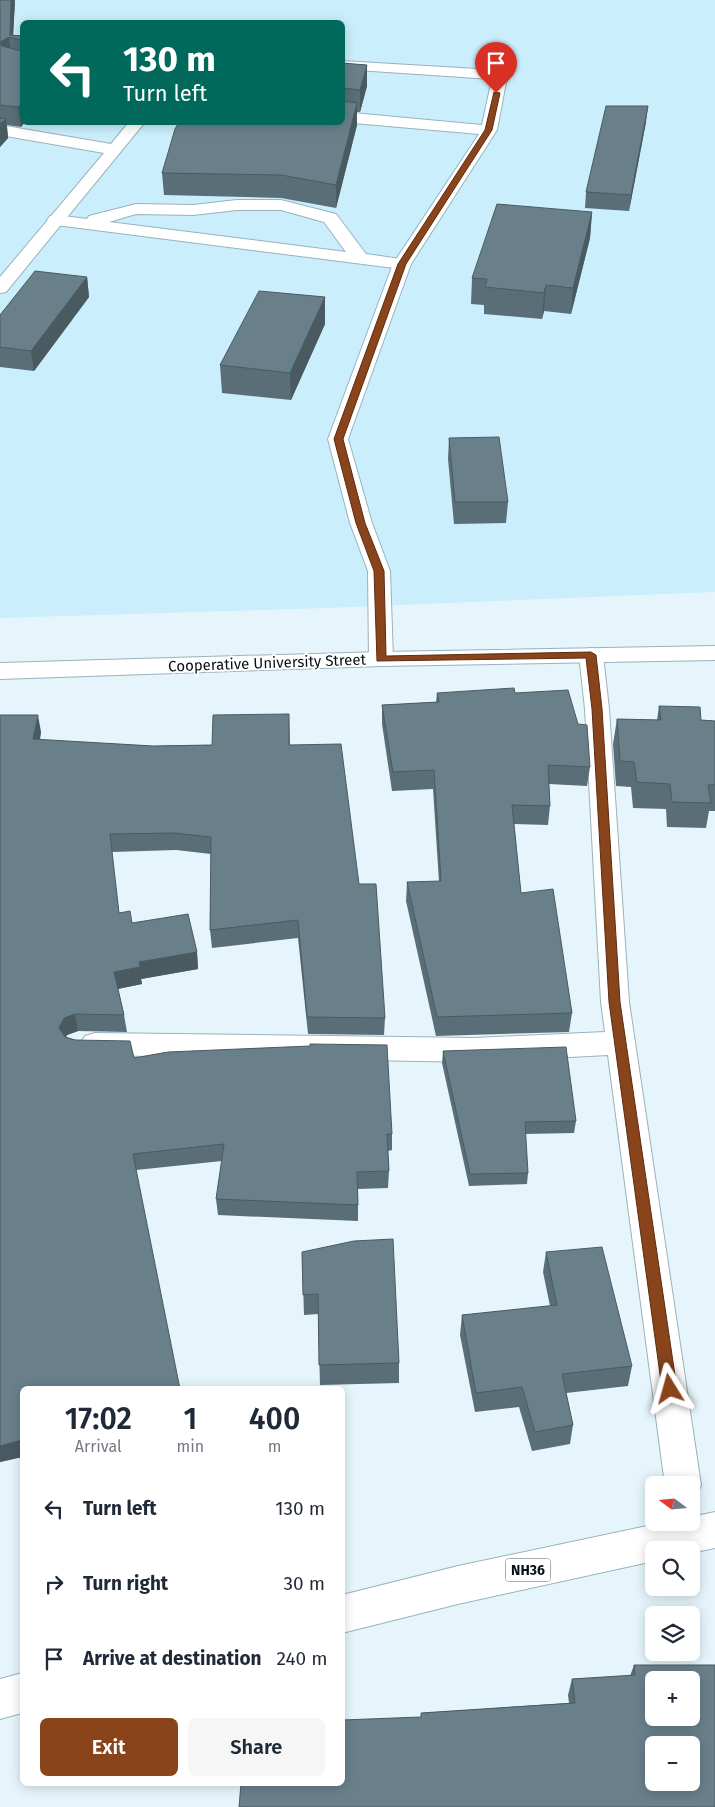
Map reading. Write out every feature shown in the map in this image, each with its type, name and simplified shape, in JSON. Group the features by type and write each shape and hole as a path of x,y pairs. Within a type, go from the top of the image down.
{"main road":[{"path":"345,66 502,68 489,130 402,264 338,439 361,523 379,571 381,659"},
{"path":"345,117 489,130"},
{"path":"0,288 136,125"},
{"path":"0,130 116,150"},
{"path":"84,224 136,209 193,210 237,205 281,205 330,218 360,258"},
{"path":"56,220 402,264"},
{"name":"Cooperative University Street","path":"0,671 381,659 715,653"},
{"path":"591,655 597,709 614,1002 682,1476"},
{"path":"79,1044 474,1050 621,1043"},
{"name":"NH36","path":"345,1613 689,1531"},
{"path":"0,1699 20,1694"}],"shaded area":[{"path":"0,0 715,0 715,592 328,608 0,618"}],"building":[{"path":"0,0 11,0 10,35 20,36 20,40 9,37 0,42"},
{"path":"0,43 2,46 20,51 20,105 18,107 0,105"},
{"path":"345,63 367,65 360,90 345,88"},
{"path":"345,101 357,103 336,185 281,175 162,173 177,125 345,125"},
{"path":"606,106 648,106 631,195 586,192"},
{"path":"0,118 6,119 0,124"},
{"path":"497,204 592,212 573,288 546,285 544,293 485,287 487,279 472,278"},
{"path":"35,271 87,277 31,351 0,347 0,315"},
{"path":"259,291 325,297 290,373 220,365"},
{"path":"499,437 508,502 455,502 449,438"},
{"path":"514,688 515,693 568,690 578,724 587,725 590,767 548,765 550,806 512,805 521,893 553,889 572,1013 437,1017 407,882 441,881 434,770 393,772 382,705 439,702 437,693"},
{"path":"659,706 700,707 701,720 715,721 715,785 708,785 711,803 672,802 670,784 637,782 634,762 620,761 617,719 661,720"},
{"path":"289,714 289,745 341,744 359,884 376,884 385,1018 307,1017 298,920 210,930 211,837 174,833 110,834 119,913 130,911 132,923 188,914 197,952 139,962 140,967 114,972 124,1015 75,1014 64,1018 59,1028 65,1037 75,1040 130,1041 134,1058 168,1052 310,1046 310,1044 387,1045 392,1134 387,1134 389,1171 357,1172 358,1205 216,1199 224,1144 133,1154 179,1386 20,1386 20,1441 0,1446 0,715 38,715 33,739 153,746 212,745 213,715"},
{"path":"566,1047 576,1121 525,1122 528,1173 470,1174 443,1051"},
{"path":"393,1239 399,1363 319,1365 318,1294 303,1295 302,1252 354,1241"},
{"path":"602,1247 632,1366 562,1374 573,1425 535,1432 522,1387 476,1393 462,1315 557,1305 546,1252"},
{"path":"634,1665 715,1665 715,1807 239,1807 241,1786 345,1786 345,1720 421,1717 421,1713 575,1703 572,1679 635,1675"}],"route":[{"path":"496,93 489,130 402,264 338,439 361,523 379,571 381,659 591,655 597,709 614,1002 670,1389"}]}
